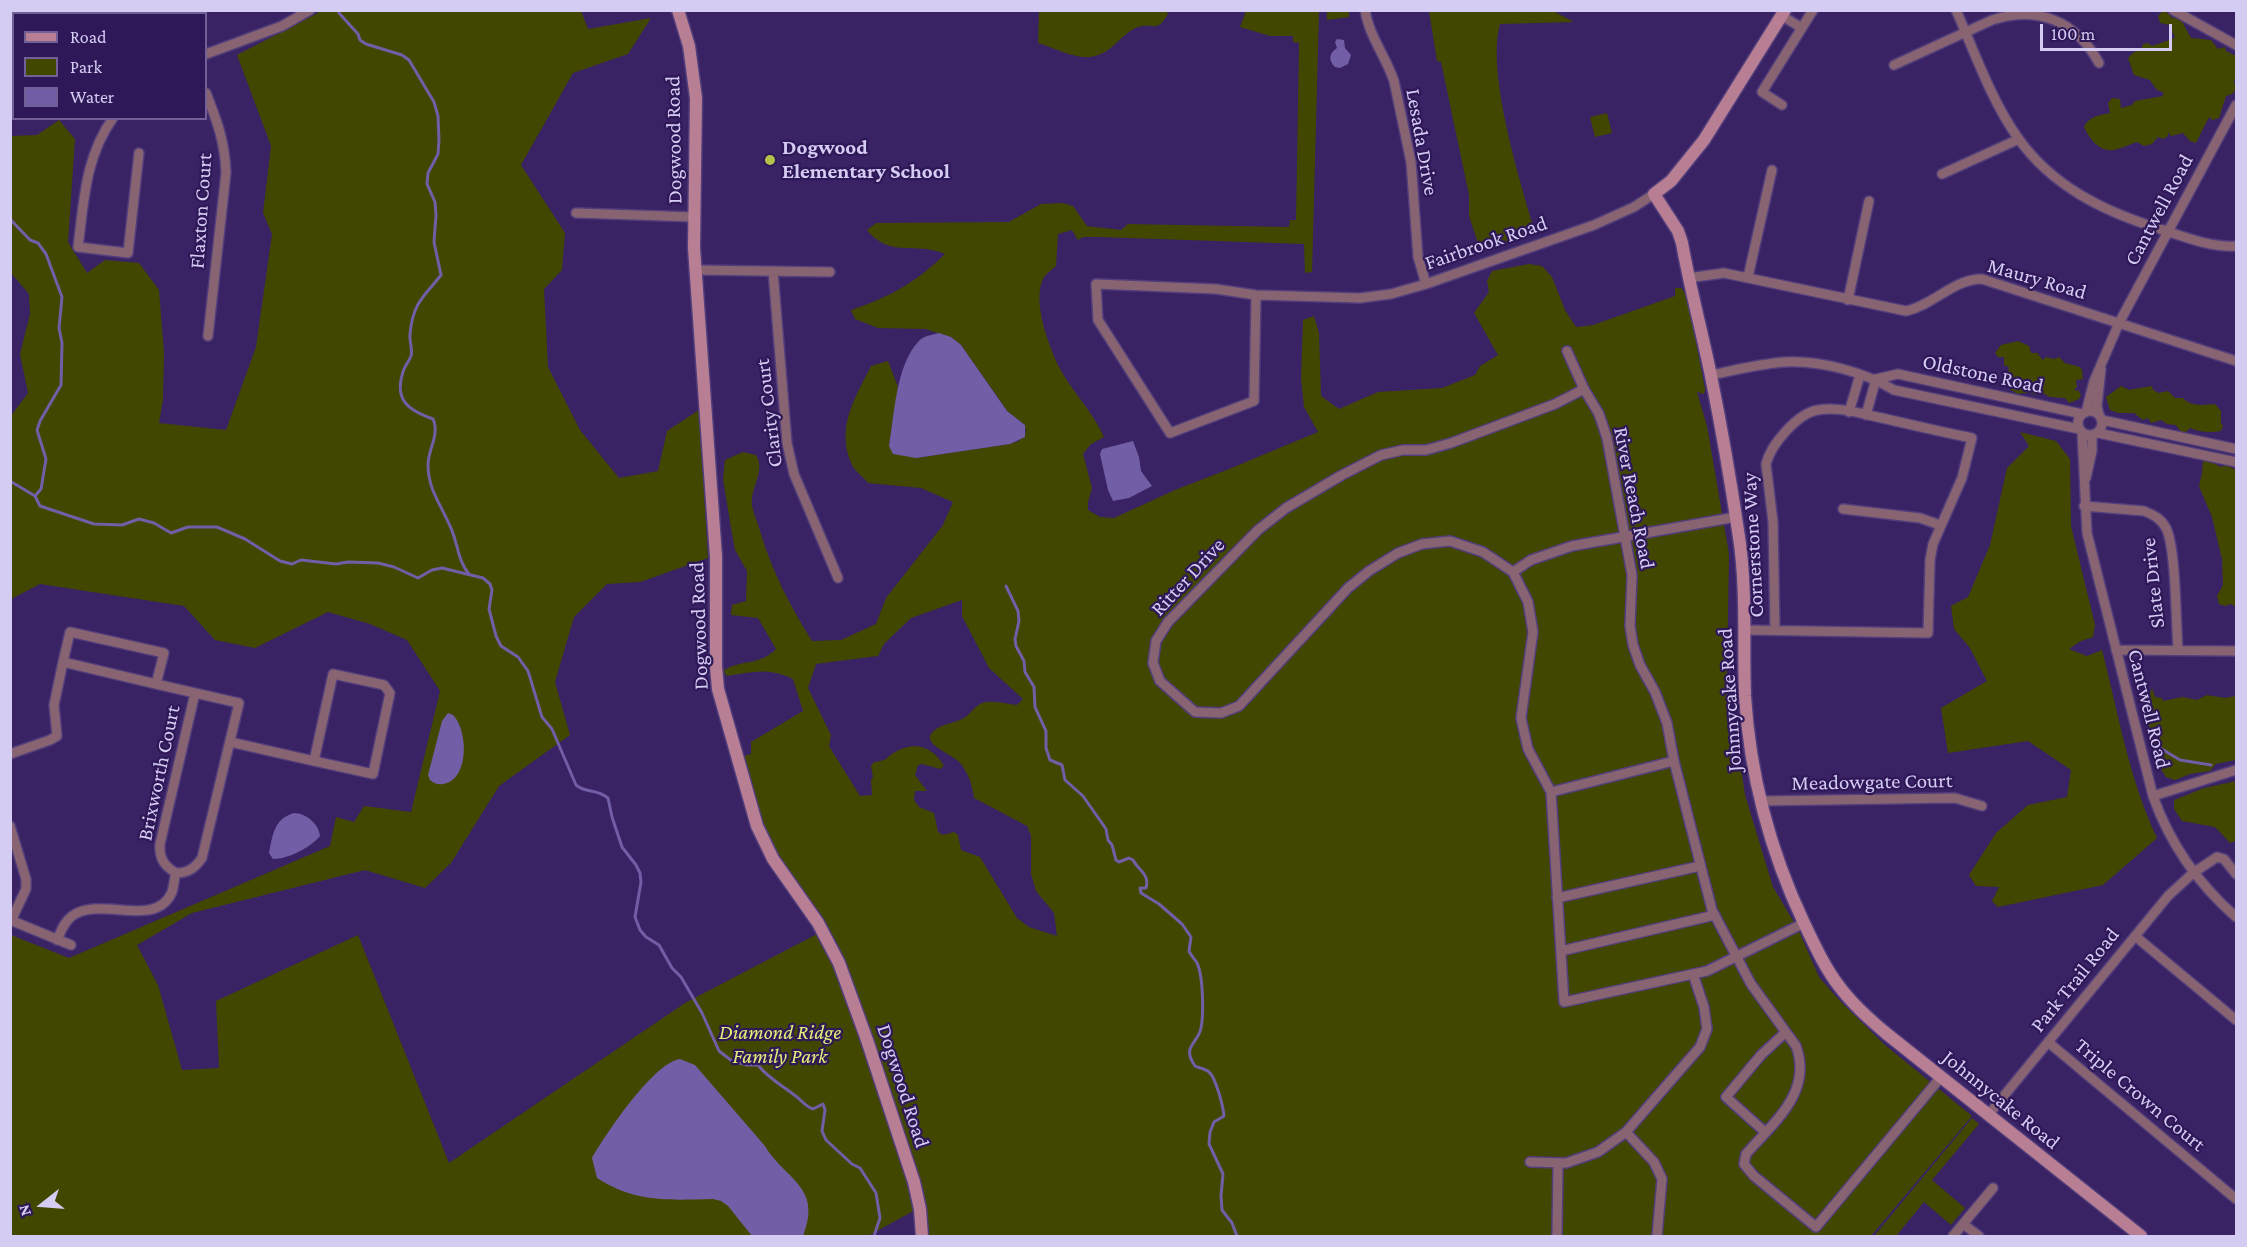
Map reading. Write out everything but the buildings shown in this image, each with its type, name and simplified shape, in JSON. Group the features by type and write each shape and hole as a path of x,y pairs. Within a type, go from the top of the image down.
{"street":[{"path":"207,54 282,26 310,10"},
{"name":"Dogwood Road","path":"678,10 691,55 696,98 695,270 716,557 718,689 757,826 773,859 818,923 845,978 911,1173 920,1209 922,1236"},
{"name":"Lesada Drive","path":"1365,10 1371,30 1394,81 1411,162 1417,249 1426,284"},
{"path":"1782,105 1762,92 1813,10"},
{"path":"1956,10 1999,104 2019,139 2045,168 2077,194 2115,213 2214,245 2236,246"},
{"path":"2173,10 2236,45"},
{"path":"1784,13 1802,28"},
{"name":"Fairbrook Road","path":"1256,295 1254,401 1170,433 1098,320 1096,285 1216,289 1256,295 1360,298 1391,294 1426,284 1594,225 1634,207 1671,181 1704,140 1784,13"},
{"path":"1894,66 2007,15 2037,15 2051,18 2072,29 2091,48 2099,63"},
{"name":"Flaxton Court","path":"207,96 222,137 226,165 208,336"},
{"name":"Cantwell Road","path":"2084,413 2094,381 2102,367 2119,323 2236,105"},
{"path":"112,120 99,140 86,181 78,247 129,253 139,153"},
{"path":"1942,174 2019,139"},
{"path":"1748,277 1772,170"},
{"name":"Johnnycake Road","path":"1654,194 1678,231 1711,375 1736,517 1743,574 1745,696 1752,756 1760,801 1779,867 1804,923 1833,977 1853,1003 1887,1034 2141,1236"},
{"path":"1848,300 1869,201"},
{"path":"576,213 694,217"},
{"path":"695,270 830,272"},
{"name":"Clarity Court","path":"773,272 787,443 794,474 838,578"},
{"name":"Maury Road","path":"1689,278 1715,273 1748,277 1906,311 1921,306 1967,280 1982,279 2236,362"},
{"name":"River Reach Road","path":"1567,351 1584,389 1599,414 1607,438 1632,575 1630,626 1633,645 1667,723 1674,761 1714,915 1751,984 1796,1046 1801,1058 1801,1078 1794,1099 1746,1154 1744,1164 1754,1176 1816,1227 1941,1077"},
{"name":"Oldstone Road","path":"1711,375 1786,362 1831,367 1876,380 1894,390 2080,431"},
{"name":"Cantwell Road","path":"2100,418 2097,406 2102,367"},
{"name":"Oldstone Road","path":"1876,380 1898,374 2084,413"},
{"path":"1849,412 1860,375"},
{"path":"1866,415 1876,380"},
{"name":"Ritter Drive","path":"1513,572 1483,552 1450,541 1422,544 1398,553 1369,571 1348,588 1239,706 1221,713 1195,712 1160,681 1153,663 1156,641 1168,622 1258,530 1286,508 1381,455 1403,450 1426,450 1451,443 1556,404 1584,389"},
{"name":"Cornerstone Way","path":"1829,409 1866,415 1972,438 1962,478 1940,525 1930,560 1928,633 1775,630 1773,522 1766,472 1768,455 1799,418 1808,412 1829,409"},
{"path":"2236,449 2100,418 2094,412 2084,413 2078,421 2080,431 2236,462"},
{"path":"2095,434 2101,428 2100,418"},
{"name":"Cantwell Road","path":"2080,431 2084,506 2090,543 2153,796 2170,837 2193,873 2236,917"},
{"name":"Cantwell Road","path":"2084,483 2095,434"},
{"name":"Slate Drive","path":"2084,506 2144,511 2165,525 2171,543 2178,650"},
{"path":"1843,509 1920,518 1940,525"},
{"path":"1736,517 1572,546 1531,560 1513,572 1528,602 1533,632 1521,718 1528,749 1551,792 1564,1002 1707,971 1804,923"},
{"path":"1744,630 1775,630"},
{"path":"10,754 57,736 54,705 70,632 164,654 156,684"},
{"path":"2116,650 2236,651"},
{"path":"63,662 195,693"},
{"path":"230,742 314,761 373,774 390,693 384,685 333,674 314,761"},
{"name":"Brixworth Court","path":"195,693 239,704 230,742 202,858 190,870 176,873 164,864 159,853 195,693"},
{"path":"1551,792 1674,761"},
{"path":"2153,796 2236,770"},
{"name":"Meadowgate Court","path":"1760,801 1956,798 1982,806"},
{"path":"10,826 26,879 26,889 11,921 71,945"},
{"name":"Park Trail Road","path":"1989,1114 2168,896 2193,873 2217,856 2224,859 2236,874"},
{"path":"1557,898 1700,866"},
{"path":"57,939 66,922 81,911 104,908 147,910 162,905 172,892 176,873"},
{"path":"1561,951 1714,915"},
{"path":"2135,936 2236,1020"},
{"path":"1530,1162 1566,1163 1598,1152 1626,1132 1700,1047 1707,1029 1704,1007 1693,974"},
{"path":"1765,1132 1726,1097 1761,1055 1786,1032"},
{"name":"Triple Crown Court","path":"2048,1042 2236,1199"},
{"path":"1626,1132 1654,1162 1662,1179 1658,1236"},
{"path":"1557,1236 1558,1163"},
{"path":"1953,1236 1993,1188"},
{"path":"1964,1224 1979,1236"}],"green space":[{"name":"Diamond Ridge Family Park","path":"319,11 581,11 588,29 651,18 628,54 573,73 521,165 565,233 562,270 544,289 548,367 580,430 619,478 658,471 667,431 699,410 708,558 640,582 607,584 574,617 555,682 570,735 499,786 451,863 425,888 365,870 192,913 137,945 158,985 182,1070 219,1068 216,1001 358,935 449,1163 685,1003 819,933 848,996 917,1209 868,1236 11,1236 11,935 69,958 330,846 336,817 354,822 364,806 411,812 440,691 407,640 370,624 328,612 255,648 215,640 184,606 40,584 11,599 10,417 28,393 20,354 30,314 29,294 11,273 11,136 37,135 59,120 75,139 68,242 87,273 105,260 139,263 159,290 164,352 163,400 159,423 226,430 256,347 272,234 263,213 271,146 237,55"},
{"path":"1039,11 1166,11 1168,14 1158,26 1135,28 1112,47 1094,56 1076,56 1038,43"},
{"path":"1246,11 1319,11 1312,272 1305,273 1304,244 1099,237 1083,237 1078,240 1072,230 1058,234 1056,266 1044,277 1039,300 1043,324 1059,367 1094,418 1104,437 1091,444 1083,454 1092,488 1088,510 1100,517 1114,518 1175,490 1318,432 1304,407 1301,379 1303,320 1314,316 1319,333 1321,396 1339,409 1378,392 1442,388 1475,375 1480,366 1498,355 1474,313 1489,292 1487,281 1492,271 1529,264 1542,266 1552,277 1565,310 1576,327 1593,325 1675,296 1675,288 1681,288 1687,295 1705,389 1704,394 1697,392 1707,426 1729,554 1727,674 1745,795 1773,887 1798,929 1819,977 1885,1045 1972,1116 1871,1236 926,1236 854,989 768,844 741,757 751,754 751,742 803,711 793,679 785,675 752,672 727,676 723,671 763,658 776,649 758,618 731,615 732,605 746,601 747,571 735,550 723,479 725,460 743,452 756,455 759,461 759,473 752,499 753,511 776,574 812,641 841,640 876,624 886,598 943,525 953,502 921,488 868,483 853,467 847,451 846,426 853,402 871,366 888,361 898,387 889,446 916,458 1010,444 1019,441 1026,432 1025,425 1008,412 961,345 951,337 925,329 878,328 855,319 851,310 901,288 945,254 934,250 894,247 876,239 867,230 876,223 1009,222 1041,204 1063,203 1073,206 1087,226 1121,230 1128,224 1289,227 1290,220 1296,220 1299,43 1293,42 1293,36 1270,36 1240,27","holes":["962,600 962,616 989,668 1023,699 1017,705 993,702 980,704 964,718 934,731 930,736 931,741 961,764 970,780 974,798 1027,826 1031,836 1031,874 1036,891 1054,913 1057,936 1029,927 1017,918 980,857 961,850 958,835 954,832 943,835 938,832 934,813 919,807 914,800 915,791 927,791 915,775 918,765 940,769 944,766 940,759 923,747 909,747 895,752 884,760 874,762 871,766 872,795 860,796 829,746 831,735 808,688 816,664 878,656 884,644 911,618"]},
{"path":"1327,11 1349,11 1349,17 1327,20"},
{"path":"1429,11 1553,11 1574,22 1500,24 1497,70 1501,98 1514,157 1535,232 1481,252 1469,216 1469,195 1441,62 1437,61"},
{"path":"2163,11 2172,18 2180,18 2191,38 2211,40 2218,49 2225,47 2226,51 2236,56 2234,81 2236,89 2232,94 2226,96 2219,118 2212,120 2210,117 2208,119 2196,143 2190,141 2183,133 2171,136 2168,132 2168,136 2163,139 2158,137 2152,144 2144,146 2137,142 2116,149 2103,149 2092,140 2084,127 2092,118 2110,113 2108,103 2112,98 2120,99 2121,108 2132,105 2135,101 2163,96 2163,92 2157,90 2150,80 2134,75 2128,58 2134,52 2141,50 2143,44 2148,43 2152,46 2175,38 2170,25 2160,23 2158,16"},
{"path":"1607,113 1612,133 1595,137 1590,117"},
{"path":"2018,341 2029,346 2031,353 2037,353 2043,360 2046,357 2054,359 2059,357 2065,363 2080,367 2083,379 2076,380 2077,387 2074,390 2079,391 2081,395 2079,399 2069,403 2065,398 2050,397 2042,393 2018,394 2011,390 2007,378 2009,367 2004,365 2004,357 1998,357 1995,353 2001,345"},
{"path":"2121,386 2129,390 2152,386 2153,390 2159,393 2168,391 2175,398 2183,398 2194,404 2215,404 2221,411 2223,426 2221,431 2205,432 2190,428 2186,432 2181,432 2176,425 2167,424 2161,420 2151,423 2148,418 2143,420 2134,413 2118,413 2110,410 2106,397"},
{"path":"2020,432 2056,441 2070,459 2071,526 2095,625 2093,637 2069,649 2087,656 2102,650 2132,769 2147,816 2157,838 2103,885 1998,907 1992,901 1999,887 1976,886 1969,875 1996,833 2028,805 2067,797 2071,770 2028,741 1948,753 1941,708 1987,681 1970,648 1954,629 1951,606 1968,597 1990,545 2007,468 2029,446"},
{"path":"2207,460 2221,467 2226,465 2236,470 2236,607 2231,604 2225,606 2219,604 2217,596 2223,585 2222,559 2212,517 2199,486 2203,461"},
{"path":"2140,671 2138,685 2144,695 2150,694 2152,688 2155,697 2162,698 2163,701 2182,697 2197,700 2207,695 2225,698 2236,696 2236,760 2216,764 2210,771 2190,774 2175,780 2166,777 2154,758 2149,727 2137,686"},
{"path":"2236,781 2236,841 2230,843 2215,827 2182,821 2174,809 2174,800 2204,788"},
{"path":"1972,1118 1979,1124 1932,1180 1965,1208 1951,1225 1924,1202 1896,1236 1874,1236"}],"water":[{"path":"1337,39 1344,40 1345,48 1351,55 1348,64 1340,68 1335,67 1330,59 1332,52 1337,48 1335,42"},
{"path":"939,333 951,337 961,345 1007,411 1025,425 1025,437 1010,444 916,458 893,454 889,446 900,377 911,352 920,340"},
{"path":"1133,441 1141,471 1152,486 1129,498 1113,501 1108,490 1100,454 1102,449"},
{"path":"448,713 453,715 462,732 464,754 458,774 452,781 438,784 430,780 428,775 442,721"},
{"path":"294,813 299,813 311,820 320,836 311,845 298,852 273,859 269,853 278,823"},
{"path":"680,1059 695,1065 799,1185 808,1205 808,1219 803,1236 752,1236 728,1206 721,1201 639,1196 611,1186 597,1178 592,1158 608,1133 644,1086 669,1063"}],"waterway":[{"path":"339,13 358,34 360,40 402,55 409,60 434,102 438,116 438,154 428,173 427,184 435,202 434,242 441,275 420,301 414,314 411,323 411,353 404,369 400,388 401,396 409,407 433,419 435,431 428,465 430,482 453,532 462,563 469,574"},
{"path":"10,219 30,240 38,243 46,254 62,297 59,328 62,343 61,385 37,430 46,459 41,489 35,496 40,506 94,524 122,525 139,519 154,523 171,533 188,527 217,527 245,539 280,561 292,564 301,560 336,564 378,563 394,567 418,578 432,570 442,568 483,578 490,584 492,590 489,609 496,636 501,646 518,657 528,671 542,717 552,729 576,785 608,798 622,847 640,873 641,882 635,917 640,930 659,945 672,968 681,977 702,1013 719,1051 732,1061 758,1065 810,1108 813,1109 823,1104 825,1110 822,1131 826,1140 852,1164 860,1168 876,1193 880,1218 874,1236"},
{"path":"10,481 35,496"},
{"path":"1006,586 1018,611 1016,646 1024,661 1025,672 1034,687 1035,707 1046,731 1046,748 1050,760 1062,765 1065,780 1083,796 1106,829 1116,860 1119,862 1129,858 1143,873 1147,883 1146,888 1140,888 1141,893 1159,904 1182,924 1191,937 1189,951 1199,969 1203,1004 1201,1028 1190,1049 1190,1054 1195,1066 1212,1075 1221,1099 1224,1116 1214,1122 1209,1144 1223,1174 1222,1210 1232,1223 1237,1236"},
{"path":"2160,748 2180,760 2211,765"}],"place":[{"name":"Dogwood Elementary School","path":"770,160"}]}
